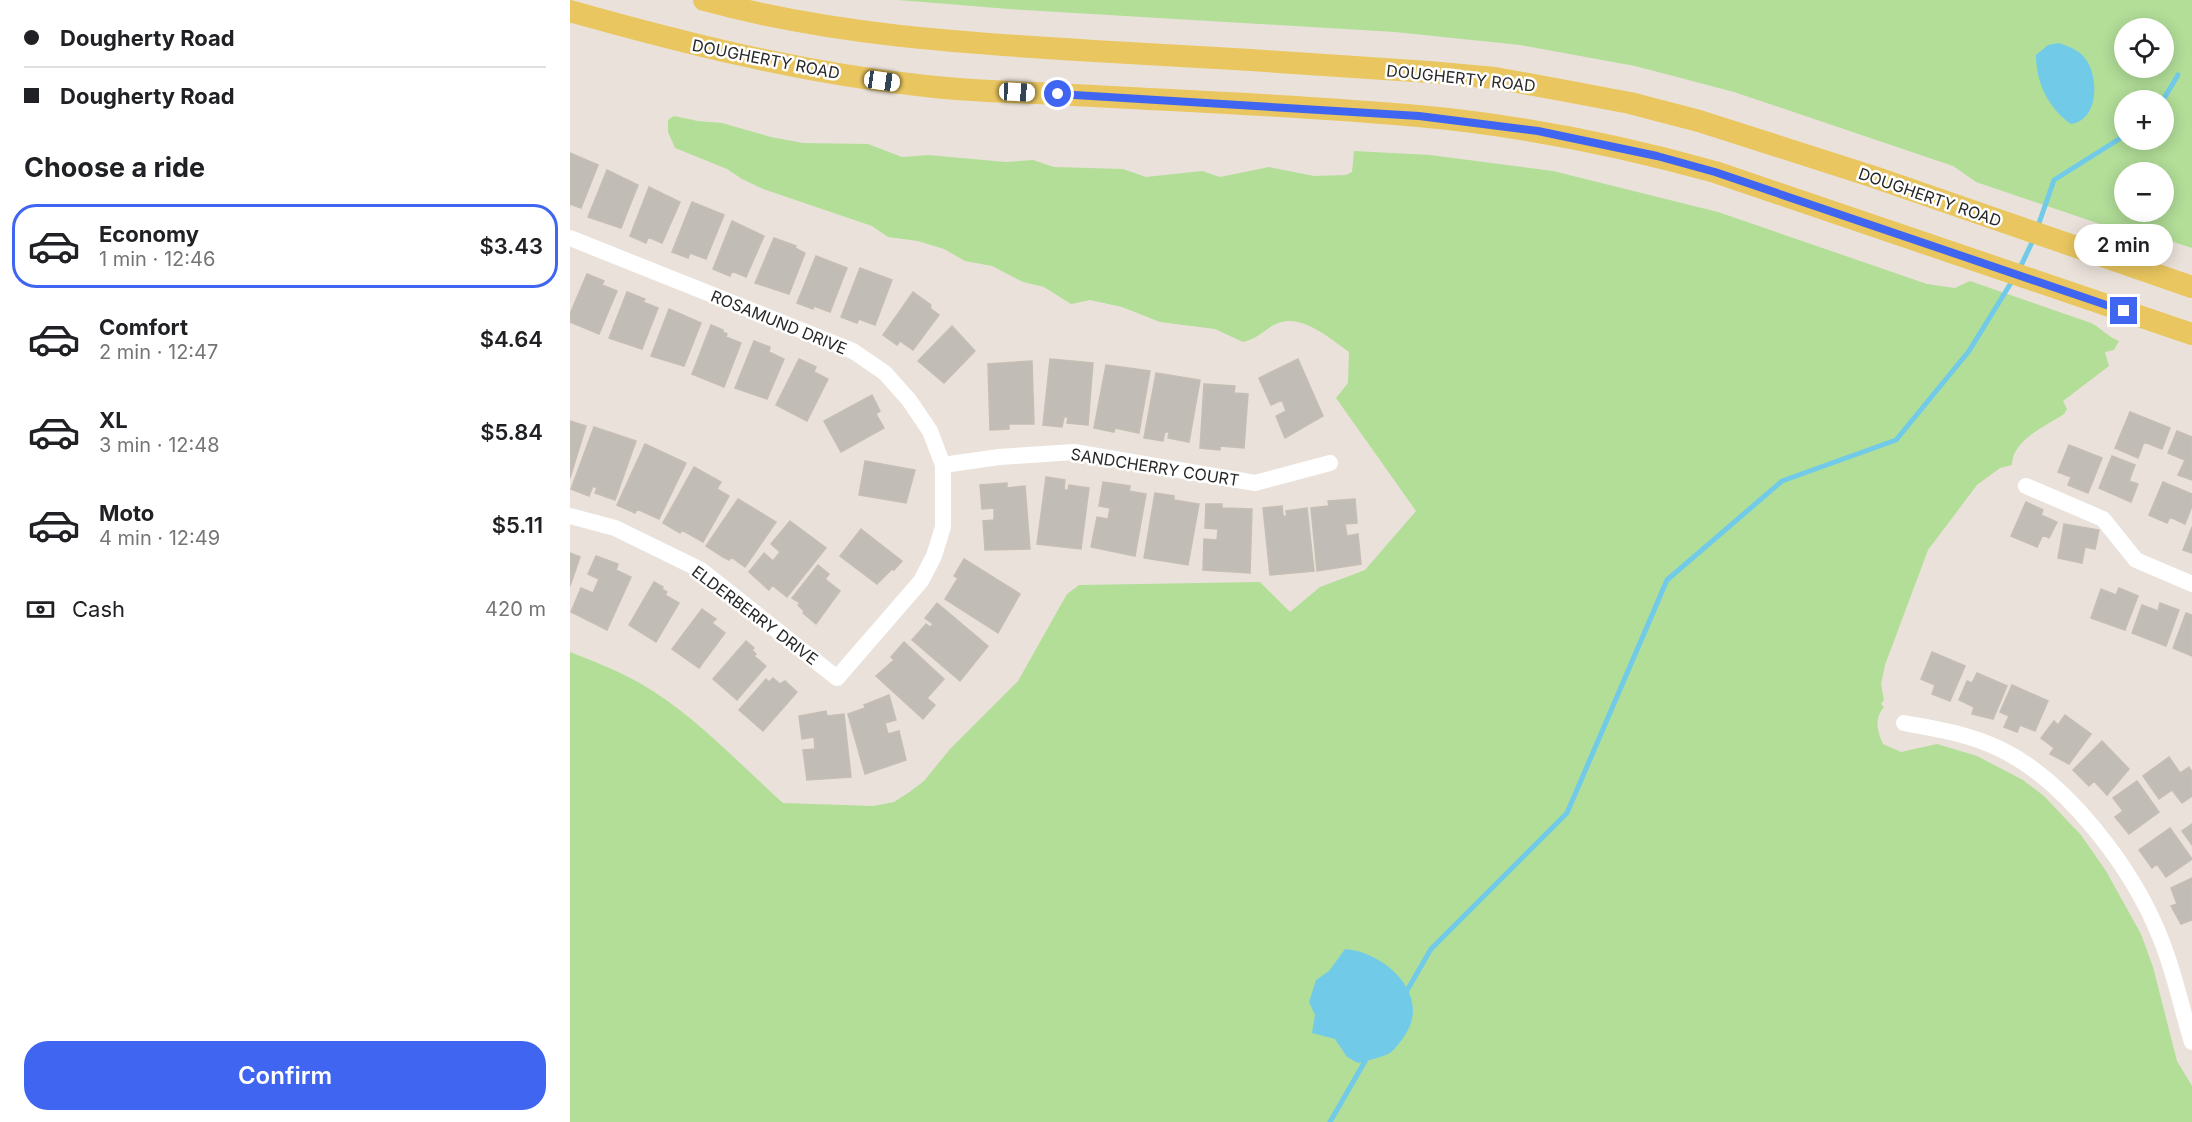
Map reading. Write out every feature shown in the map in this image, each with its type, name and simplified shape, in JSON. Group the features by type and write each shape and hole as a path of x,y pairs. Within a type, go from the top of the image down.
{"main road":[{"name":"DOUGHERTY ROAD","path":"704,0 743,11 925,40 1429,72 1495,78 1630,103 1699,121 2192,287"},
{"name":"DOUGHERTY ROAD","path":"570,11 689,44 752,58 920,86 1419,116 1538,131 1657,156 1715,172 2192,334"}],"street":[{"name":"ROSAMUND DRIVE","path":"570,238 853,351 885,374 909,400 930,431 943,465 943,527 934,556 921,581 837,678"},
{"name":"SANDCHERRY COURT","path":"943,465 999,457 1074,452 1255,483 1330,463"},
{"path":"2026,486 2103,519 2136,560 2192,584"},
{"name":"ELDERBERRY DRIVE","path":"570,516 615,528 701,570 837,678"},
{"path":"1904,723 1948,731 2002,750 2034,769 2070,800 2095,828 2140,896 2160,937 2192,1042"}],"green space":[{"path":"898,0 2192,0 2192,248 2103,225 1976,182 1953,166 1734,92 1635,66 1520,45 1395,32 1009,9"},
{"path":"674,116 722,123 771,137 803,143 868,144 902,157 928,155 1006,162 1033,160 1054,167 1123,169 1146,177 1202,171 1220,177 1269,167 1314,176 1346,175 1352,172 1354,151 1430,155 1553,171 1718,212 1927,284 1955,288 1970,281 2098,327 2119,341 2114,350 2105,352 2109,366 2063,401 2067,409 2064,414 2024,441 2013,456 2012,465 2000,468 1977,485 1928,550 1885,665 1881,684 1884,700 1881,704 1884,707 1879,716 1879,734 1883,744 1901,752 1937,744 1977,756 2023,780 2044,796 2081,835 2106,871 2141,934 2153,967 2177,1061 2192,1086 2192,1122 570,1122 570,652 638,682 658,694 714,738 783,803 873,806 894,802 924,781 950,749 1018,681 1067,594 1079,585 1260,582 1290,612 1320,587 1365,570 1416,511 1336,398 1348,383 1349,352 1315,329 1295,321 1285,321 1243,342 1215,329 1160,322 1122,307 1090,300 1071,304 1044,287 1023,282 992,266 965,261 944,249 918,241 888,237 872,226 763,189 727,169 675,148 668,132 668,120"}],"water":[{"path":"2059,43 2081,54 2091,69 2093,78 2094,98 2091,107 2080,121 2071,124 2050,102 2038,75 2036,55 2048,45"},
{"path":"1345,949 1375,958 1389,967 1400,978 1413,1005 1412,1020 1405,1035 1394,1049 1383,1056 1358,1063 1347,1057 1335,1039 1312,1033 1315,1015 1309,1002 1316,980 1329,971"}],"building":[{"path":"570,153 598,165 581,208 570,204"},
{"path":"607,170 638,185 621,228 588,217"},
{"path":"649,187 680,202 662,243 648,237 646,243 630,236"},
{"path":"692,202 724,215 706,259 690,253 688,258 672,252"},
{"path":"732,221 764,236 746,277 732,271 730,276 713,269"},
{"path":"774,238 796,246 795,248 805,253 789,294 755,283"},
{"path":"816,256 847,268 830,312 797,303"},
{"path":"860,268 892,280 875,325 859,319 857,323 841,317"},
{"path":"587,274 604,281 602,285 617,291 599,334 570,322 570,314"},
{"path":"627,292 645,299 643,302 658,308 642,349 609,338"},
{"path":"913,292 931,305 930,308 939,315 913,350 900,341 897,345 883,335"},
{"path":"669,309 701,323 684,366 651,356"},
{"path":"711,325 723,330 727,334 726,337 741,343 724,387 692,374"},
{"path":"952,326 975,351 944,383 918,361"},
{"path":"754,341 770,347 769,352 784,359 767,399 735,388"},
{"path":"799,359 816,367 814,372 828,379 807,421 776,405"},
{"path":"1050,359 1093,363 1088,425 1067,423 1068,417 1064,417 1062,427 1043,425"},
{"path":"1298,359 1323,416 1285,438 1276,416 1286,411 1282,400 1271,405 1259,378"},
{"path":"1032,361 1034,424 1009,424 1009,429 990,430 988,364"},
{"path":"1106,365 1150,371 1139,433 1115,428 1114,432 1094,428"},
{"path":"1156,373 1200,380 1189,442 1168,438 1169,432 1165,432 1163,441 1144,438"},
{"path":"1204,384 1235,386 1234,393 1248,394 1244,448 1220,446 1220,450 1200,448"},
{"path":"872,395 880,411 876,414 884,428 841,452 824,421"},
{"path":"2130,412 2170,428 2162,449 2144,442 2138,458 2115,448"},
{"path":"570,421 586,426 570,478"},
{"path":"594,427 636,441 615,500 595,493 597,488 593,486 589,496 571,489"},
{"path":"2177,431 2192,437 2192,480 2178,475 2185,460 2168,453"},
{"path":"645,444 686,463 659,519 637,509 635,513 617,505"},
{"path":"2069,445 2102,458 2088,493 2068,485 2071,477 2058,472"},
{"path":"2112,456 2135,465 2129,481 2138,484 2131,502 2099,488"},
{"path":"865,461 915,470 906,503 859,495"},
{"path":"694,467 721,482 717,489 729,496 703,542 682,530 680,533 663,523"},
{"path":"1046,477 1065,480 1064,490 1068,490 1069,485 1089,488 1081,549 1037,544"},
{"path":"1103,482 1130,486 1129,491 1146,494 1135,556 1091,547 1097,517 1108,519 1110,508 1099,506"},
{"path":"2163,482 2192,494 2192,506 2185,524 2170,517 2167,523 2149,515"},
{"path":"1007,483 1007,488 1025,486 1030,549 985,550 983,521 994,520 994,508 982,509 980,485"},
{"path":"1155,493 1174,496 1174,500 1199,504 1188,565 1144,558"},
{"path":"738,499 776,522 745,567 731,557 729,560 706,546"},
{"path":"1355,499 1357,523 1345,524 1347,536 1358,534 1361,564 1317,571 1311,508 1329,506 1328,501"},
{"path":"2026,502 2043,510 2041,515 2057,522 2049,538 2043,535 2037,547 2011,536"},
{"path":"1206,504 1222,504 1222,508 1252,509 1250,573 1203,570 1204,539 1217,540 1218,529 1205,528"},
{"path":"1282,506 1283,516 1287,516 1286,511 1307,508 1314,571 1270,575 1263,508"},
{"path":"790,521 826,548 787,597 772,585 769,590 749,572 764,553 773,561 780,552 771,544"},
{"path":"2064,524 2099,530 2095,549 2085,547 2082,563 2058,558"},
{"path":"2192,527 2192,553 2183,550"},
{"path":"861,529 902,561 877,584 840,556"},
{"path":"570,553 580,557 570,586"},
{"path":"596,556 618,564 616,570 631,577 607,630 571,612 581,588 593,593 599,579 588,574"},
{"path":"964,559 1020,594 998,633 945,599 958,578 954,576"},
{"path":"818,565 829,574 825,579 840,591 816,624 803,613 804,611 798,605 800,603 792,598"},
{"path":"654,582 663,587 662,589 667,592 665,595 679,603 656,642 629,625"},
{"path":"2119,588 2138,596 2125,630 2091,618 2101,589 2116,595"},
{"path":"937,603 988,646 960,681 912,640 926,624 930,627 933,624 925,618"},
{"path":"2160,603 2179,610 2166,646 2132,633 2142,605 2158,611"},
{"path":"702,609 716,619 712,623 725,633 699,668 672,649"},
{"path":"2186,613 2192,615 2192,656 2173,648"},
{"path":"746,641 754,648 752,650 756,654 754,656 766,666 737,700 713,679"},
{"path":"904,642 944,679 927,698 935,705 923,719 876,676 894,660 891,657"},
{"path":"1932,652 1965,666 1950,701 1932,694 1935,685 1921,679"},
{"path":"1977,673 2007,686 1993,719 1972,714 1974,707 1959,700 1967,681 1972,683"},
{"path":"773,678 780,684 785,681 797,692 763,731 739,710 766,679 769,682"},
{"path":"2012,685 2048,701 2035,731 2020,725 2017,732 2004,727 2009,716 2000,712"},
{"path":"889,695 896,720 885,723 888,734 899,731 906,760 865,774 848,714"},
{"path":"826,711 827,716 844,714 851,777 807,780 803,750 815,749 814,737 802,739 799,716"},
{"path":"2065,715 2091,734 2069,764 2050,754 2054,748 2041,738 2054,721 2058,725"},
{"path":"2102,741 2129,769 2107,795 2094,781 2089,786 2073,770"},
{"path":"2169,757 2180,773 2189,767 2192,772 2192,796 2182,803 2172,790 2159,799 2143,776"},
{"path":"2137,781 2159,812 2129,834 2115,817 2123,811 2113,798"},
{"path":"2192,824 2192,845 2182,831"},
{"path":"2170,828 2192,859 2166,877 2157,864 2152,868 2139,850"},
{"path":"2192,878 2192,920 2181,924 2171,906 2177,904 2171,888"}],"waterway":[{"path":"2169,90 2178,75"},
{"path":"2038,226 2054,180 2114,142"},
{"path":"2019,270 2034,238"},
{"path":"1405,994 1431,949 1567,813 1667,580 1782,481 1896,440 1969,351 2014,278"},
{"path":"1330,1122 1368,1056"}],"route":[{"path":"1058,94 1419,116 1538,131 1657,156 1715,172 2124,311"}]}
